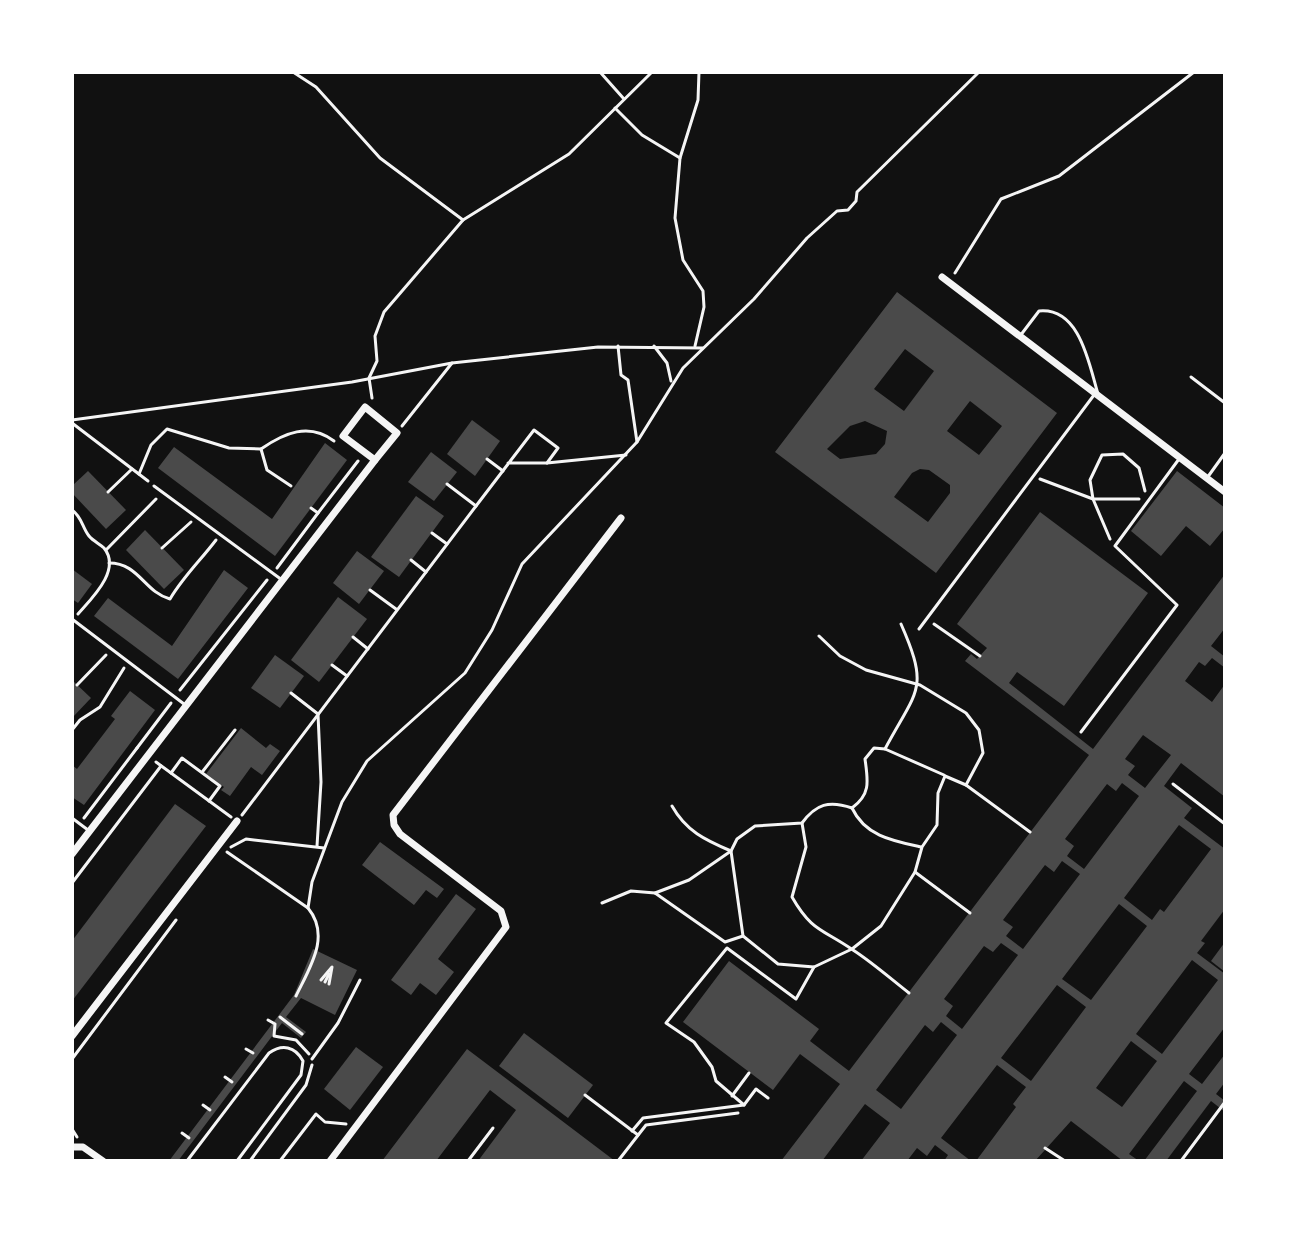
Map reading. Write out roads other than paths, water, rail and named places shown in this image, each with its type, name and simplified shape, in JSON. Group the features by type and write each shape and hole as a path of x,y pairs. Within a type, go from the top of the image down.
{"street":[{"path":"945,280 1225,492"},
{"path":"72,854 397,433 365,407 343,436 375,460"},
{"path":"330,1161 506,927 501,911 400,834 394,825 393,815 621,518"},
{"path":"72,1036 237,821"},
{"path":"72,1147 83,1147 103,1161"}],"lane":[{"path":"919,629 1097,396 1077,333 1066,318 1048,310 1039,311 1020,336"},
{"path":"1191,377 1225,403"},
{"path":"1207,478 1225,453"},
{"path":"1081,732 1177,605 1115,546 1180,458"},
{"path":"154,486 282,580"},
{"path":"73,620 186,705"},
{"path":"1173,784 1225,824"},
{"path":"72,818 89,830"},
{"path":"187,1161 269,1053 281,1047 291,1048 303,1061 301,1075 237,1161"},
{"path":"1181,1161 1225,1102"},
{"path":"468,1161 493,1128"},
{"path":"1045,1148 1065,1161"}]}
